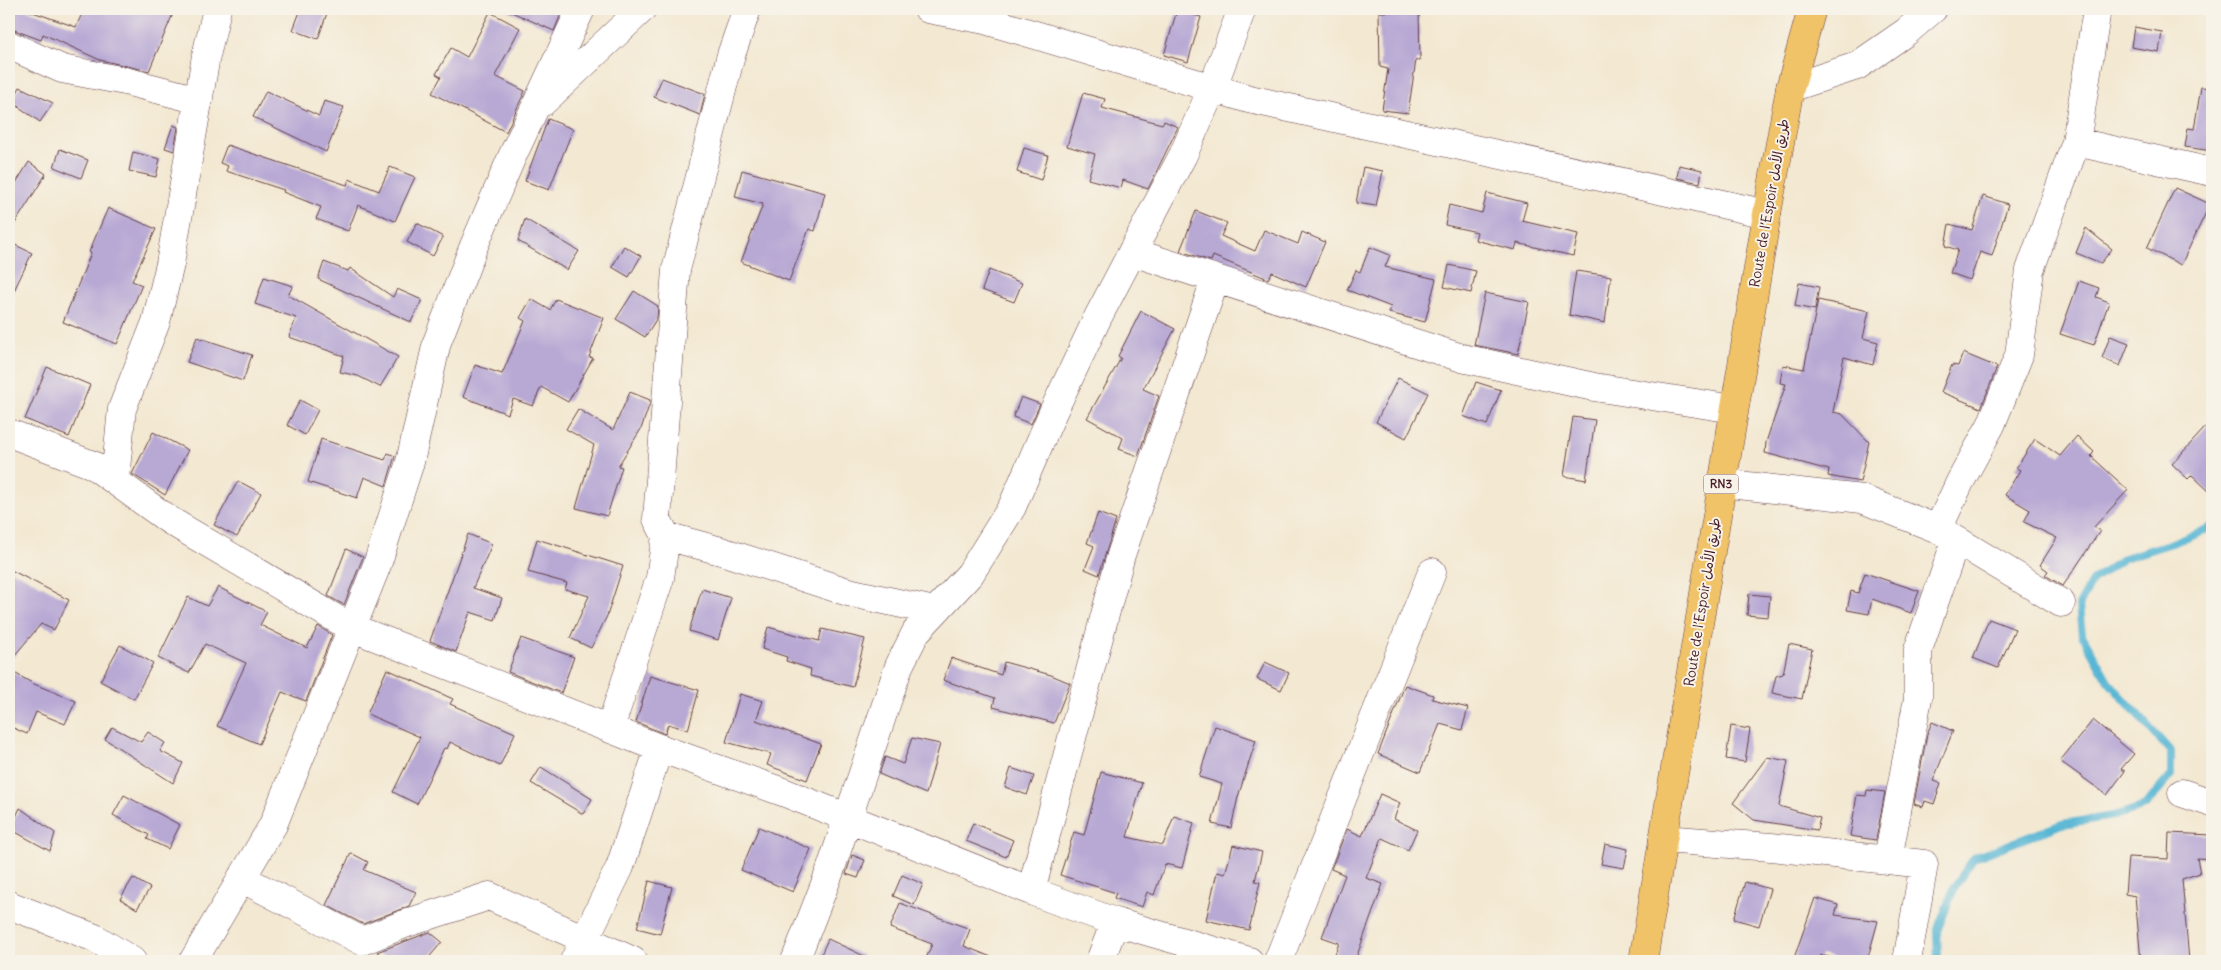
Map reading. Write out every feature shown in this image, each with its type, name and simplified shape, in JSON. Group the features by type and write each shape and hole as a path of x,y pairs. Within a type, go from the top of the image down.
{"highway":[{"name":"Route de l’Espoir طريق الأمل","path":"1643,961 1767,214 1790,88 1812,9"}],"street":[{"path":"115,479 122,409 156,322 170,264 217,9"},
{"path":"193,961 273,825 376,565 410,462 438,342 473,248 531,112 581,9"},
{"path":"531,112 642,9"},
{"path":"610,728 660,578 666,536 657,519 676,270 731,55 747,9"},
{"path":"928,9 984,20 1249,99 1767,214"},
{"path":"795,961 848,818 899,666 916,632 970,574 1012,507 1065,386 1098,317 1183,156 1212,89 1242,9"},
{"path":"1790,88 1857,66 1906,32 1933,9"},
{"path":"1888,859 1918,698 1918,650 1960,482 1991,425 2019,356 2030,270 2076,142 2097,9"},
{"path":"9,45 62,69 125,81 199,100"},
{"path":"2076,142 2212,172"},
{"path":"1132,252 1462,358 1594,387 1734,409"},
{"path":"1031,891 1121,555 1216,280"},
{"path":"9,433 93,465 115,479 169,520 350,627 659,748 783,792 1031,891 1115,922 1249,961"},
{"path":"1722,483 1862,499 1947,535 2061,603"},
{"path":"666,536 721,551 848,592 934,612"},
{"path":"1278,961 1432,572"},
{"path":"579,951 620,867 659,748"},
{"path":"2182,793 2212,803"},
{"path":"1663,839 1771,847 1924,864 1907,961"},
{"path":"241,878 362,941 407,923 489,896 579,951 633,961"},
{"path":"9,905 95,938 132,961"},
{"path":"1100,961 1115,922"}],"building":[{"path":"9,9 24,9 76,27 84,9 175,9 149,71 100,60 43,34 41,40 9,28"},
{"path":"301,9 316,9 327,13 318,39 293,30"},
{"path":"505,9 550,9 561,14 554,31"},
{"path":"1177,10 1201,17 1188,62 1164,55"},
{"path":"1419,11 1420,60 1416,60 1408,113 1382,110 1388,69 1380,67 1379,12"},
{"path":"490,12 520,28 495,76 525,91 506,132 432,93 441,77 436,74 451,48 467,57"},
{"path":"2134,27 2162,32 2159,52 2131,47"},
{"path":"662,78 705,94 700,115 654,97"},
{"path":"20,87 53,103 40,122 12,102"},
{"path":"2201,87 2212,88 2212,151 2185,147 2188,128 2194,129"},
{"path":"266,91 319,116 324,101 344,107 326,152 253,117"},
{"path":"1083,93 1105,99 1102,108 1162,124 1164,121 1178,127 1148,189 1123,180 1121,188 1088,179 1095,154 1067,146"},
{"path":"548,119 573,129 549,190 525,181"},
{"path":"173,125 178,127 174,151 165,148"},
{"path":"227,145 347,185 349,179 379,191 390,167 415,177 395,221 358,205 348,231 316,219 321,207 283,192 284,190 226,171 228,166 220,163"},
{"path":"1024,148 1048,155 1041,180 1017,172"},
{"path":"60,149 88,160 81,178 54,167"},
{"path":"133,152 160,159 156,177 129,171"},
{"path":"29,162 46,174 9,233 9,194"},
{"path":"1679,165 1702,170 1700,183 1677,178"},
{"path":"1363,167 1383,171 1376,206 1356,203"},
{"path":"742,170 825,193 815,231 809,229 789,281 741,262 763,204 735,197"},
{"path":"2175,188 2210,204 2181,265 2147,248"},
{"path":"1487,193 1527,203 1522,221 1578,234 1573,256 1517,243 1515,250 1475,240 1477,232 1445,225 1449,205 1482,213"},
{"path":"1983,196 2008,204 1992,256 1980,252 1970,280 1950,273 1958,250 1945,246 1949,224 1972,230"},
{"path":"108,208 156,229 132,281 142,285 117,344 63,322 91,253 89,252"},
{"path":"1196,211 1227,223 1221,236 1255,251 1264,230 1298,244 1302,232 1325,242 1306,287 1272,272 1268,279 1213,256 1211,261 1180,251"},
{"path":"525,219 579,251 567,270 518,241"},
{"path":"417,223 443,237 433,256 407,242"},
{"path":"2086,228 2112,249 2101,263 2076,253"},
{"path":"9,242 32,253 9,301"},
{"path":"624,246 641,256 629,277 612,267"},
{"path":"1370,247 1390,255 1385,267 1436,279 1425,322 1389,313 1391,307 1347,290 1356,270 1360,272"},
{"path":"324,262 348,271 350,268 393,297 397,289 422,300 411,322 318,279"},
{"path":"1449,265 1476,271 1471,293 1444,287"},
{"path":"989,270 1022,283 1014,302 982,290"},
{"path":"1576,271 1611,276 1605,323 1569,315"},
{"path":"264,277 293,286 288,295 398,357 380,387 358,376 340,372 344,356 289,337 296,318 255,304"},
{"path":"2079,281 2099,288 2096,297 2109,302 2094,345 2060,334"},
{"path":"1799,283 1819,287 1815,310 1795,306"},
{"path":"634,291 658,306 657,318 645,337 616,319"},
{"path":"1485,293 1529,302 1518,354 1474,345"},
{"path":"531,299 550,310 556,299 604,318 589,357 593,358 568,402 541,387 533,406 513,399 508,414 463,397 475,365 502,374 525,321 520,318"},
{"path":"1818,300 1869,311 1863,338 1878,342 1873,365 1844,357 1833,412 1842,414 1869,442 1860,482 1828,476 1829,470 1765,453 1766,442 1786,384 1780,383 1783,365 1804,369"},
{"path":"1141,311 1175,329 1143,389 1159,396 1138,456 1119,449 1123,438 1087,418 1121,358 1118,356"},
{"path":"2110,336 2129,343 2120,366 2102,358"},
{"path":"197,337 252,355 243,381 187,362"},
{"path":"1963,353 1997,367 1981,408 1941,392 1952,365 1958,366"},
{"path":"47,367 90,385 69,437 25,419"},
{"path":"1398,378 1428,393 1406,438 1376,422"},
{"path":"1476,382 1501,390 1487,425 1463,416"},
{"path":"630,392 650,400 650,403 641,429 618,466 622,467 607,516 576,508 594,445 566,429 578,409 613,430"},
{"path":"1021,397 1040,404 1031,424 1013,417"},
{"path":"300,400 318,410 305,435 287,425"},
{"path":"1573,417 1595,420 1586,480 1564,476"},
{"path":"2212,420 2212,494 2192,475 2188,479 2172,464"},
{"path":"153,432 188,450 165,495 132,474"},
{"path":"2077,436 2094,452 2091,456 2128,490 2094,527 2100,531 2063,586 2045,575 2048,571 2040,565 2057,538 2024,522 2030,510 2005,495 2020,470 2016,468 2035,439 2060,456"},
{"path":"321,439 385,460 388,453 395,456 386,486 364,477 357,498 308,482"},
{"path":"238,481 261,493 237,537 214,525"},
{"path":"1098,513 1116,520 1099,575 1085,569 1094,546 1087,543"},
{"path":"468,534 492,544 473,588 502,598 495,620 470,612 456,652 430,641"},
{"path":"537,539 623,566 607,616 591,648 570,638 589,596 565,589 567,583 528,572"},
{"path":"346,549 363,557 344,605 328,596"},
{"path":"9,569 69,600 54,630 41,624 9,662"},
{"path":"1865,573 1919,591 1911,613 1872,599 1869,614 1847,610 1851,591 1858,593"},
{"path":"218,587 267,612 260,625 307,648 318,626 332,635 306,701 282,692 259,744 217,726 246,663 205,644 189,673 158,658 188,597 207,606"},
{"path":"702,589 731,598 718,640 689,631"},
{"path":"1749,594 1770,596 1768,617 1747,615"},
{"path":"1989,619 2015,629 1998,668 1973,658"},
{"path":"768,627 819,641 822,629 865,639 853,687 810,676 811,669 786,661 787,657 762,649"},
{"path":"521,638 574,657 561,693 508,672"},
{"path":"1789,644 1812,649 1802,699 1772,693 1776,676 1783,674"},
{"path":"120,645 153,663 134,699 100,681"},
{"path":"951,658 1001,675 1004,662 1051,675 1070,683 1054,723 993,707 995,698 943,680"},
{"path":"1265,662 1289,673 1281,690 1257,679"},
{"path":"387,669 453,699 450,704 515,733 500,766 450,742 447,749 444,748 417,804 393,792 420,737 367,714"},
{"path":"9,670 34,684 76,701 65,724 36,712 27,734 9,726"},
{"path":"650,676 699,690 688,730 668,724 665,734 636,722"},
{"path":"1405,685 1433,695 1432,699 1468,708 1462,730 1440,724 1420,772 1378,754"},
{"path":"740,694 763,701 756,720 821,744 807,780 767,765 771,754 726,742"},
{"path":"2093,720 2134,754 2121,769 2125,771 2107,795 2060,761"},
{"path":"1932,722 1953,731 1933,781 1941,783 1934,804 1925,801 1923,807 1914,804 1927,734"},
{"path":"1215,726 1256,740 1238,797 1231,828 1212,824 1222,784 1199,777"},
{"path":"1731,726 1750,729 1745,762 1726,759"},
{"path":"112,727 141,742 148,732 165,743 160,751 183,763 173,783 105,739"},
{"path":"912,738 940,744 926,794 879,774 885,757 903,764"},
{"path":"1767,757 1788,761 1779,806 1820,818 1817,830 1754,820 1733,803"},
{"path":"541,767 592,799 583,814 531,783"},
{"path":"1011,768 1034,776 1027,795 1005,787"},
{"path":"1101,772 1142,783 1127,837 1163,845 1174,816 1194,823 1182,868 1165,864 1154,895 1147,892 1142,907 1114,898 1116,893 1060,875 1074,832 1084,835"},
{"path":"1867,790 1885,792 1876,840 1850,836 1857,795 1866,796"},
{"path":"1380,794 1400,803 1394,819 1417,830 1408,850 1382,838 1366,878 1383,884 1355,961 1348,961 1334,957 1339,943 1322,937 1345,875 1331,869 1347,829 1362,836"},
{"path":"124,795 180,825 168,849 147,839 149,835 113,815"},
{"path":"20,808 55,833 50,851 10,829"},
{"path":"973,823 1013,840 1006,857 966,841"},
{"path":"759,827 811,849 793,892 741,870"},
{"path":"2169,833 2212,835 2212,859 2197,858 2200,873 2182,879 2189,961 2141,961 2135,896 2125,894 2128,857 2168,859"},
{"path":"1605,844 1628,849 1624,868 1601,864"},
{"path":"1233,845 1262,852 1255,881 1260,882 1249,930 1206,920 1217,872 1225,874"},
{"path":"351,853 368,862 364,870 416,892 409,906 363,924 326,905"},
{"path":"852,855 865,860 858,878 846,874"},
{"path":"902,875 923,884 914,905 893,896"},
{"path":"133,878 150,888 137,909 120,899"},
{"path":"649,881 672,887 660,934 637,928"},
{"path":"1745,882 1770,889 1759,926 1734,919"},
{"path":"1815,898 1838,905 1835,915 1878,921 1867,961 1847,961 1821,955 1819,961 1805,961 1794,958"},
{"path":"900,903 970,929 964,946 1001,961 925,961 932,944 890,928"},
{"path":"430,932 442,942 426,961 388,961 377,952"},
{"path":"828,939 875,961 818,961"}],"waterway":[{"path":"1938,961 1937,931 1955,886 1974,858 2062,824 2114,816 2145,806 2171,775 2171,752 2108,681 2082,635 2079,605 2093,580 2124,558 2172,543 2212,527"}]}
